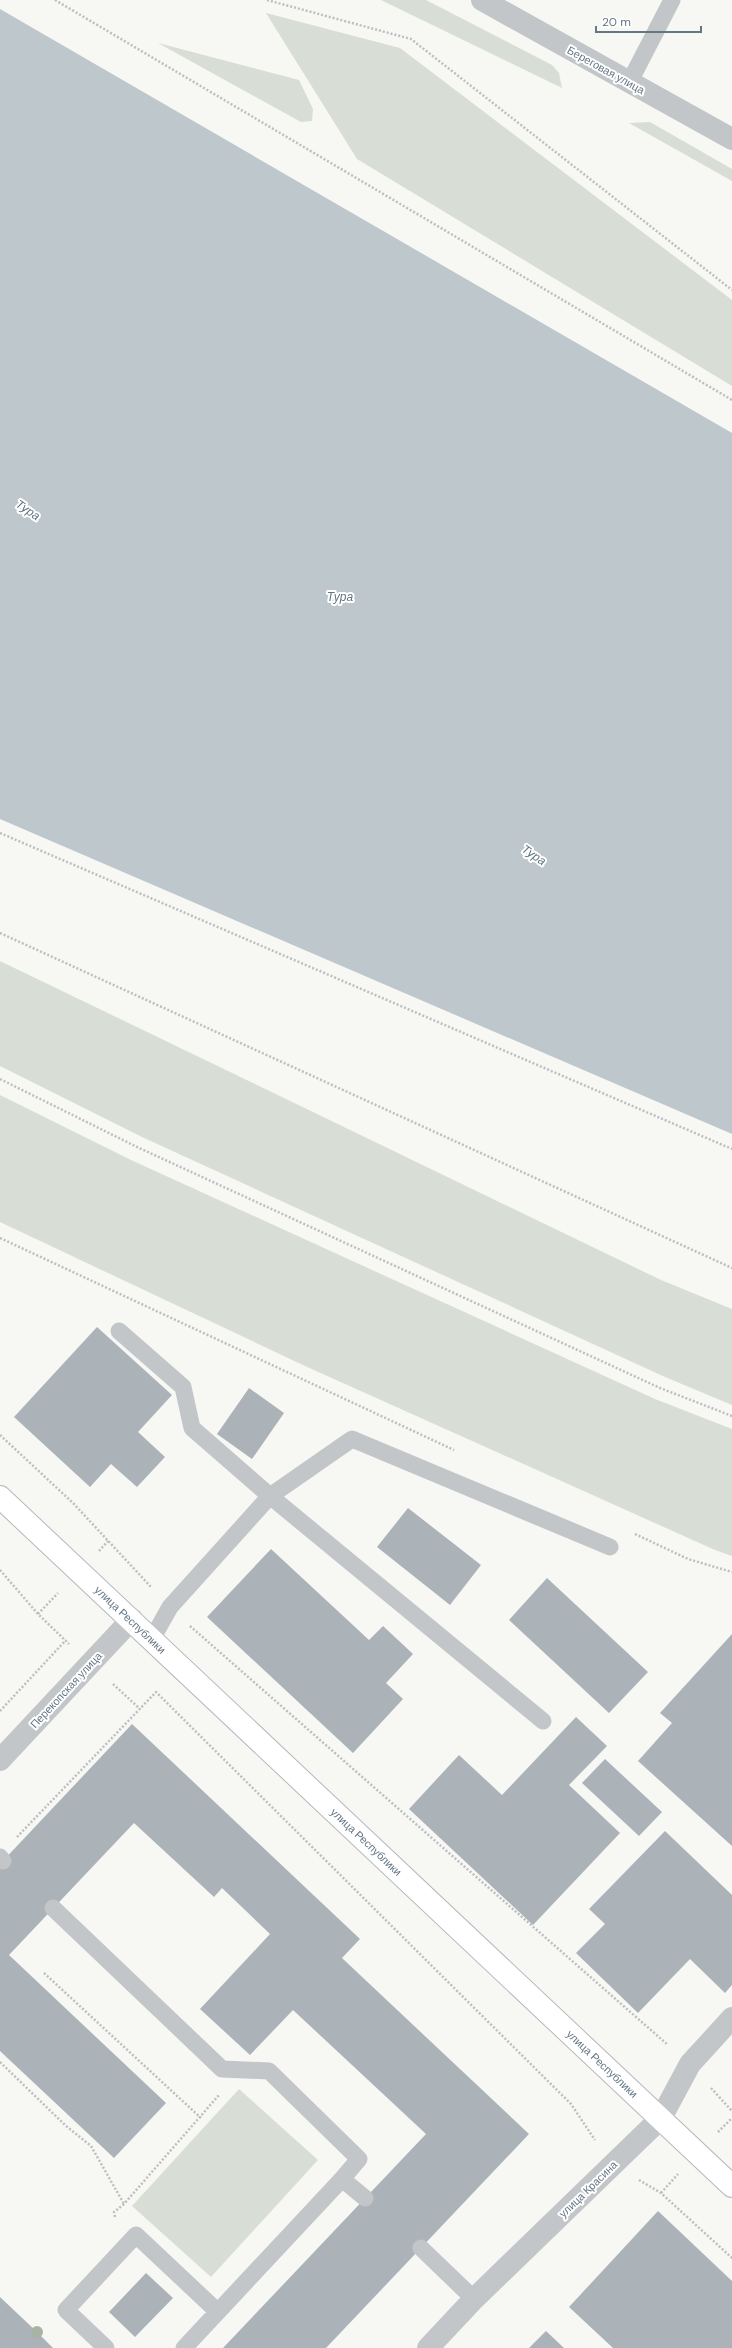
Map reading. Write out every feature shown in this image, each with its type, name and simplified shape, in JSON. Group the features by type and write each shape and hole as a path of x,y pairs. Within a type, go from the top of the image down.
{"main road":[{"name":"улица Республики","path":"0,1497 132,1619 732,2186"}],"street":[{"name":"Береговая улица","path":"482,0 732,139"},
{"name":"Перекопская улица","path":"3,1750 132,1619"},
{"name":"улица Красина","path":"428,2348 474,2299 661,2118 690,2064 732,2018"}],"lane":[{"path":"629,83 672,0"},
{"path":"119,1331 183,1387 192,1428 270,1496 543,1721"},
{"path":"152,1638 170,1607 270,1496 352,1439 610,1547"},
{"path":"53,1908 222,2069 269,2071 359,2159 184,2348"},
{"path":"342,2179 365,2198"},
{"path":"106,2348 66,2310 136,2235 218,2312"},
{"path":"421,2248 474,2299"}],"path":[{"path":"55,0 732,400"},
{"path":"267,0 411,39 732,290"},
{"path":"0,833 732,1149"},
{"path":"0,932 732,1268"},
{"path":"0,1079 137,1147 646,1382 732,1416"},
{"path":"0,1238 456,1451"},
{"path":"0,1435 73,1503 170,1607 202,1638 690,2064 732,2111"},
{"path":"630,1532 688,1559 732,1572"},
{"path":"0,1570 38,1614 66,1640 0,1711"},
{"path":"16,1838 156,1692 571,2104 598,2144"},
{"path":"44,1973 201,2118"},
{"path":"0,2062 66,2126 91,2146 124,2204"},
{"path":"130,2242 116,2222 114,2212 124,2204 219,2098 222,2069"},
{"path":"635,2177 661,2193 732,2258"}],"shaded area":[{"path":"381,0 426,0 552,65 559,73 562,88"},
{"path":"266,13 400,48 732,300 732,386 357,159"},
{"path":"158,43 299,80 313,109 312,121 301,122"},
{"path":"650,122 732,169 732,181 629,123"},
{"path":"0,961 661,1280 732,1309 732,1405 665,1377 142,1137 0,1066"},
{"path":"0,1095 131,1160 655,1399 732,1429 732,1556 715,1550 305,1366 0,1222"},
{"path":"239,2089 318,2160 211,2277 132,2206"}],"water":[{"name":"Тура","path":"0,9 732,433 732,1134 0,819"}],"building":[{"path":"97,1327 172,1395 138,1432 165,1457 137,1487 111,1464 90,1487 14,1417"},
{"path":"249,1388 284,1413 252,1459 217,1434"},
{"path":"408,1508 481,1565 450,1605 377,1547"},
{"path":"271,1549 369,1640 383,1626 413,1654 386,1683 403,1699 353,1753 207,1617"},
{"path":"547,1578 648,1672 609,1713 509,1620"},
{"path":"732,1634 732,1846 638,1761 672,1723 660,1713"},
{"path":"576,1717 607,1746 569,1785 620,1833 533,1925 409,1809 459,1755 502,1795"},
{"path":"132,1724 360,1939 342,1958 529,2134 326,2348 223,2348 426,2134 293,2010 250,2055 200,2009 270,1934 222,1888 214,1897 134,1823 9,1955 166,2103 114,2158 0,2051 0,1864"},
{"path":"605,1759 662,1812 639,1836 582,1783"},
{"path":"665,1831 732,1895 732,1985 725,1993 690,1959 638,2013 576,1953 605,1924 589,1909"},
{"path":"658,2211 732,2281 732,2348 613,2348 569,2307"},
{"path":"146,2273 173,2298 135,2337 109,2312"},
{"path":"0,2297 37,2332 53,2348 0,2348"},
{"path":"546,2331 564,2348 529,2348"}]}
